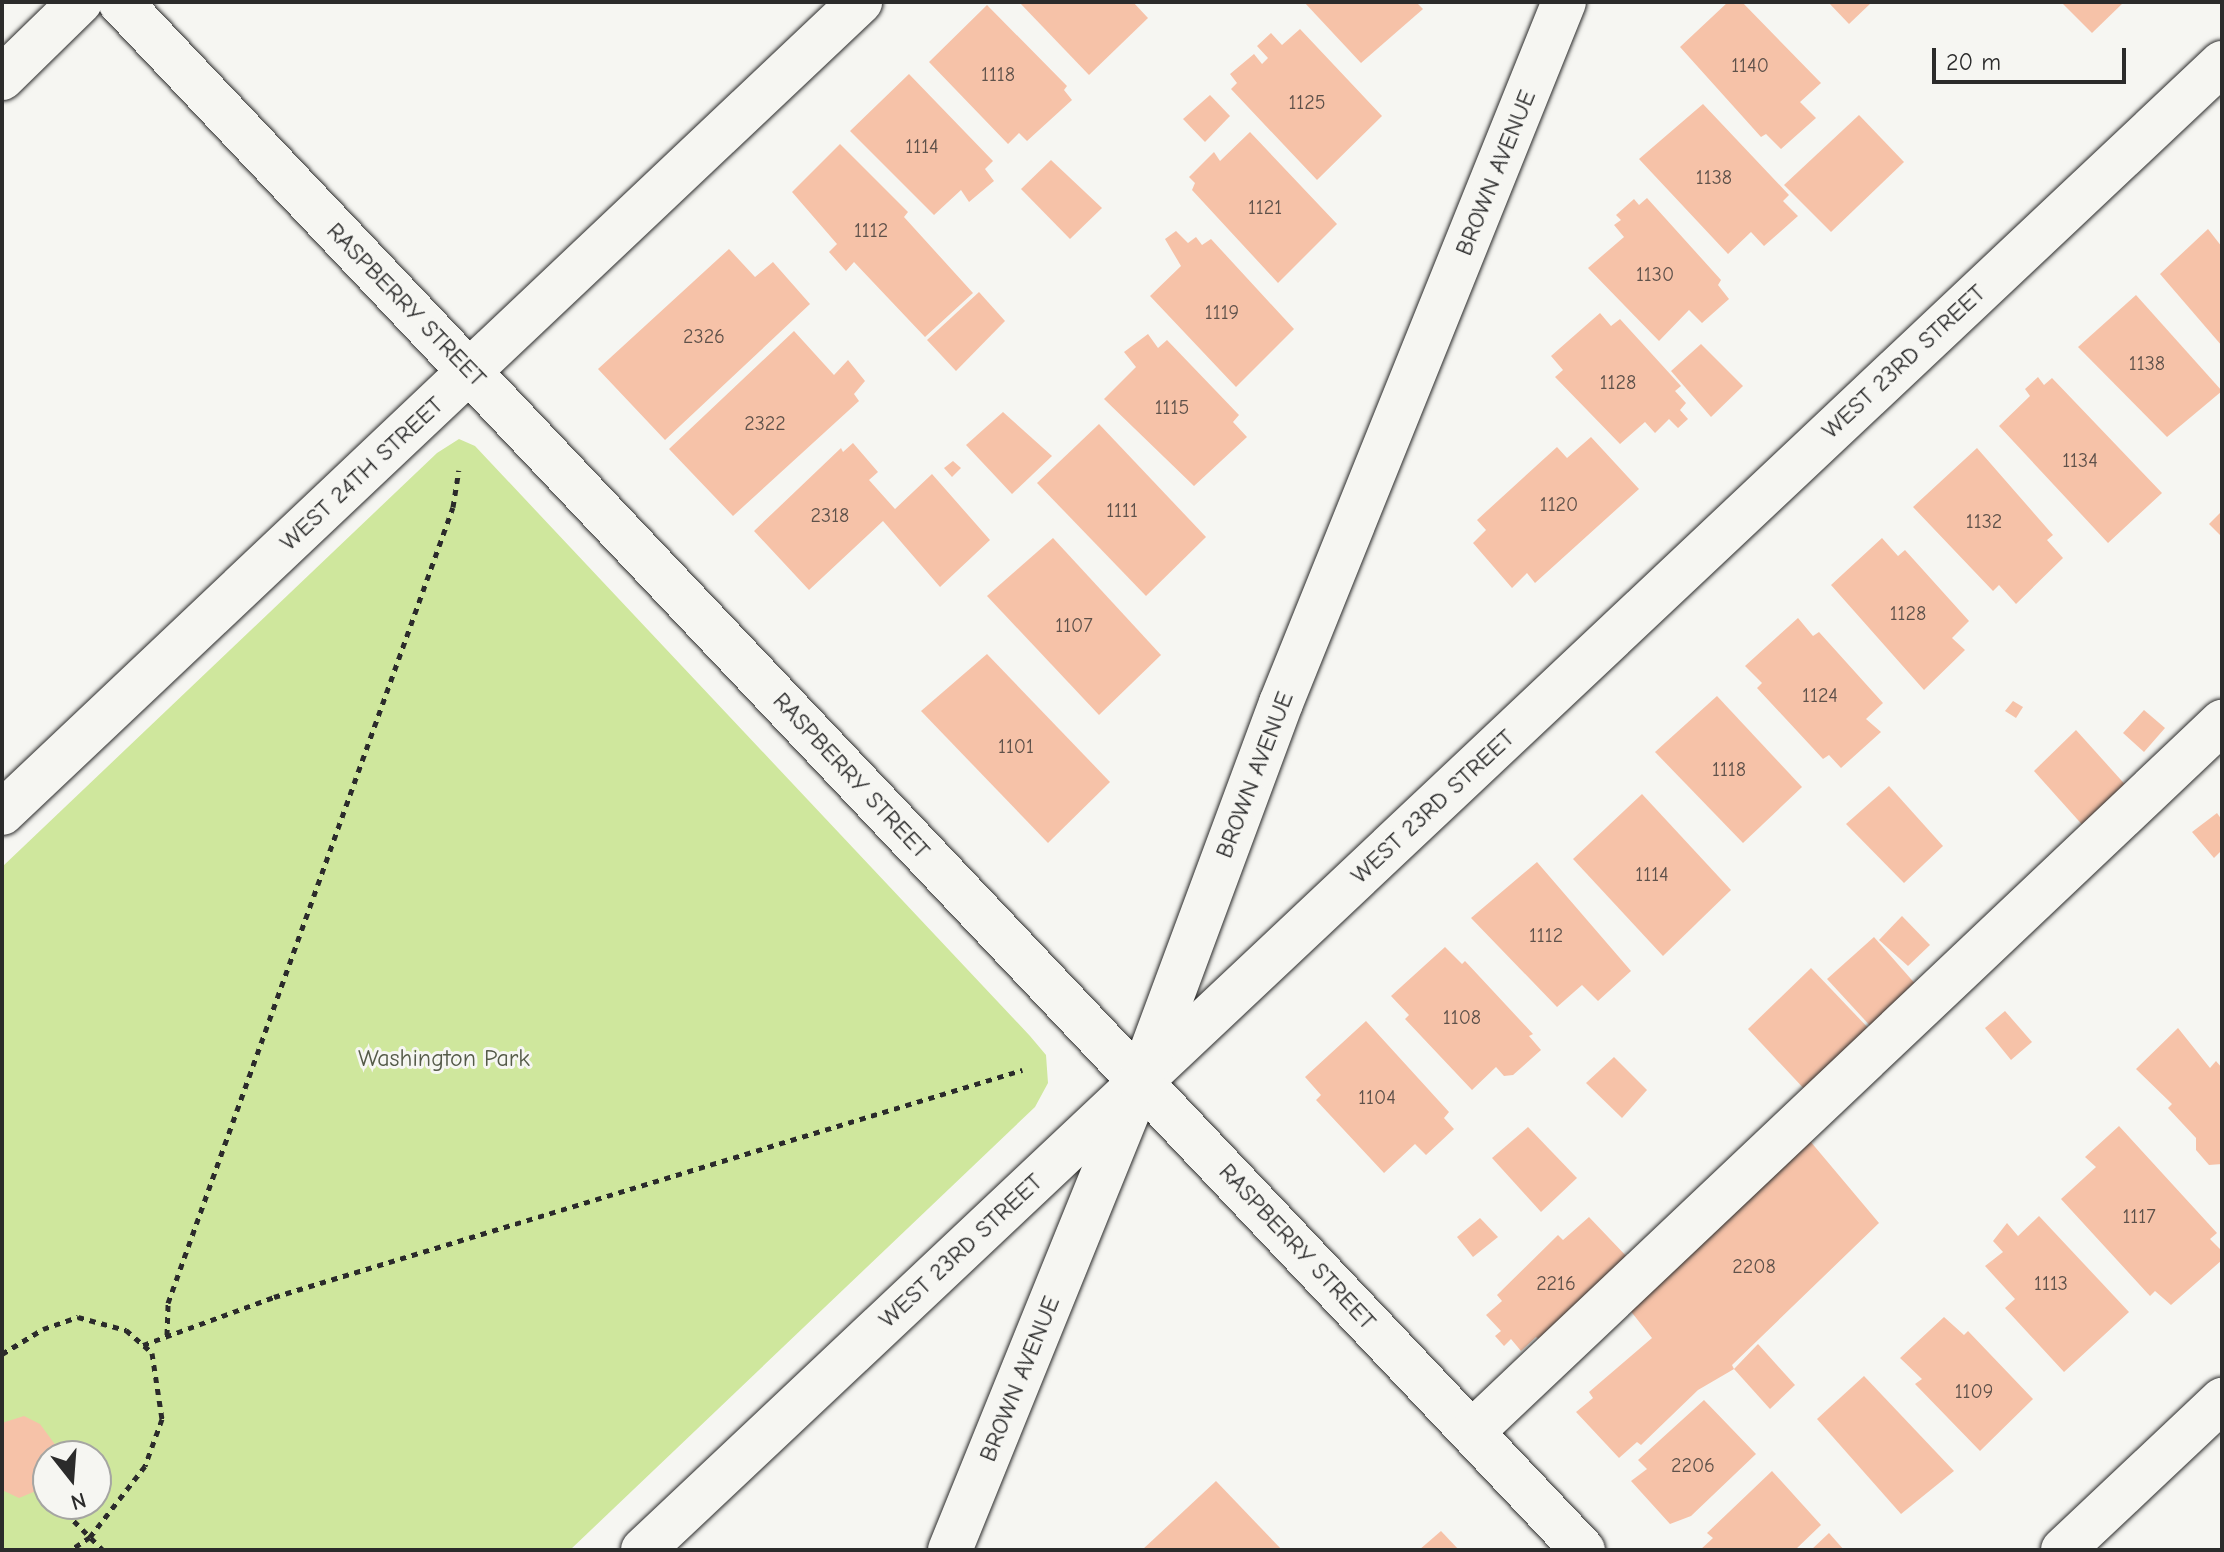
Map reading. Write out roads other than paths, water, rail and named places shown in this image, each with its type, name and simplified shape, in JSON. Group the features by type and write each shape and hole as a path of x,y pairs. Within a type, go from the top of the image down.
{"street":[{"path":"2,78 80,2"},
{"name":"RASPBERRY STREET","path":"120,2 1583,1550"},
{"name":"WEST 24TH STREET","path":"2,813 860,2"},
{"name":"BROWN AVENUE","path":"950,1550 1140,1082 1281,703 1564,2"},
{"name":"WEST 23RD STREET","path":"643,1550 2222,63"},
{"path":"1472,1432 2222,722"},
{"path":"2063,1550 2222,1400"}],"park label":[{"name":"Washington Park","path":"444,1059"}]}
